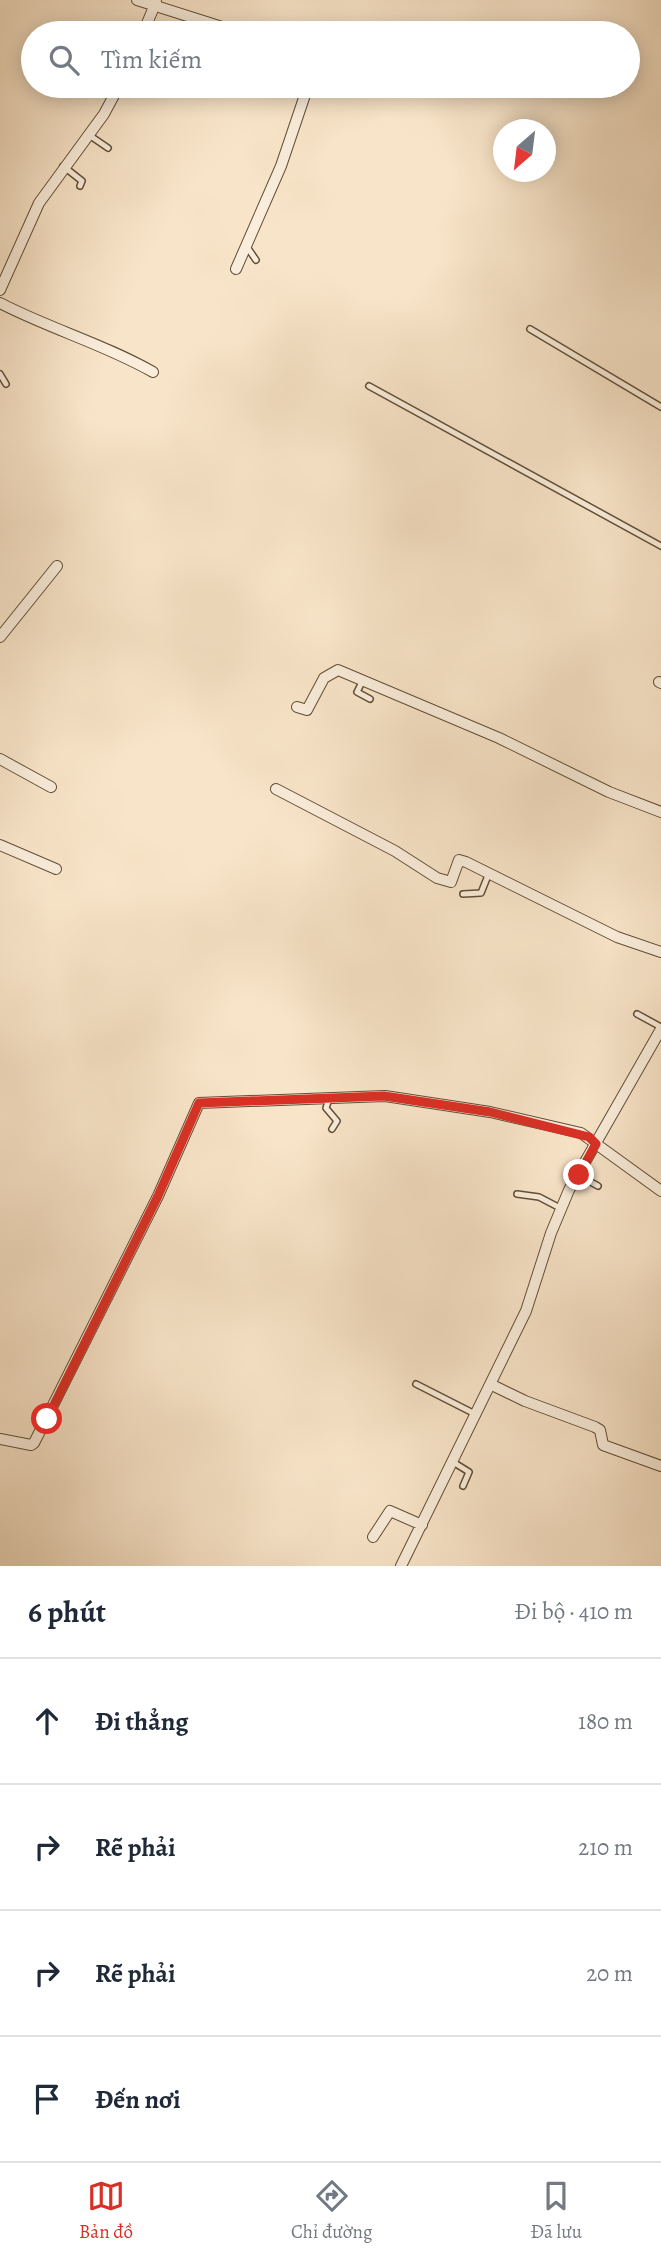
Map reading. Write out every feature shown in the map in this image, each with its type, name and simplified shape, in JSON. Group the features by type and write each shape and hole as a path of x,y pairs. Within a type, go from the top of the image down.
{"street":[{"path":"137,0 156,2 208,21"},
{"path":"148,21 156,2"},
{"path":"0,290 39,203 63,166 89,135 109,98"},
{"path":"236,269 289,144 304,98"},
{"path":"0,303 58,332 111,351 153,372"},
{"path":"0,637 57,566"},
{"path":"297,707 307,710 324,678 334,670 363,680 661,812"},
{"path":"0,759 51,787"},
{"path":"276,789 395,851 437,878 453,881 460,860 617,937 661,952"},
{"path":"0,845 56,869"},
{"path":"401,1566 526,1311 562,1209 661,1028"},
{"path":"0,1439 31,1445 34,1443 158,1196 199,1103 330,1096 384,1096 419,1100 564,1128 589,1137 661,1191"},
{"path":"492,1385 525,1401 595,1427 600,1430 603,1446 661,1466"},
{"path":"373,1537 390,1511 422,1525"}],"lane":[{"path":"89,135 108,148"},
{"path":"63,166 82,181 80,186"},
{"path":"246,244 256,260"},
{"path":"530,329 661,408"},
{"path":"0,374 6,384"},
{"path":"369,386 661,546"},
{"path":"363,680 357,692 370,699"},
{"path":"463,894 481,892 489,873"},
{"path":"637,1014 661,1028"},
{"path":"330,1096 326,1108 337,1121 331,1129"},
{"path":"579,1175 598,1186"},
{"path":"517,1194 539,1197 562,1209"},
{"path":"416,1384 477,1415"},
{"path":"453,1462 469,1472 463,1486"}],"route":[{"path":"47,1419 158,1196 199,1103 384,1096 490,1112 575,1131 589,1137 596,1144 579,1175"}]}
